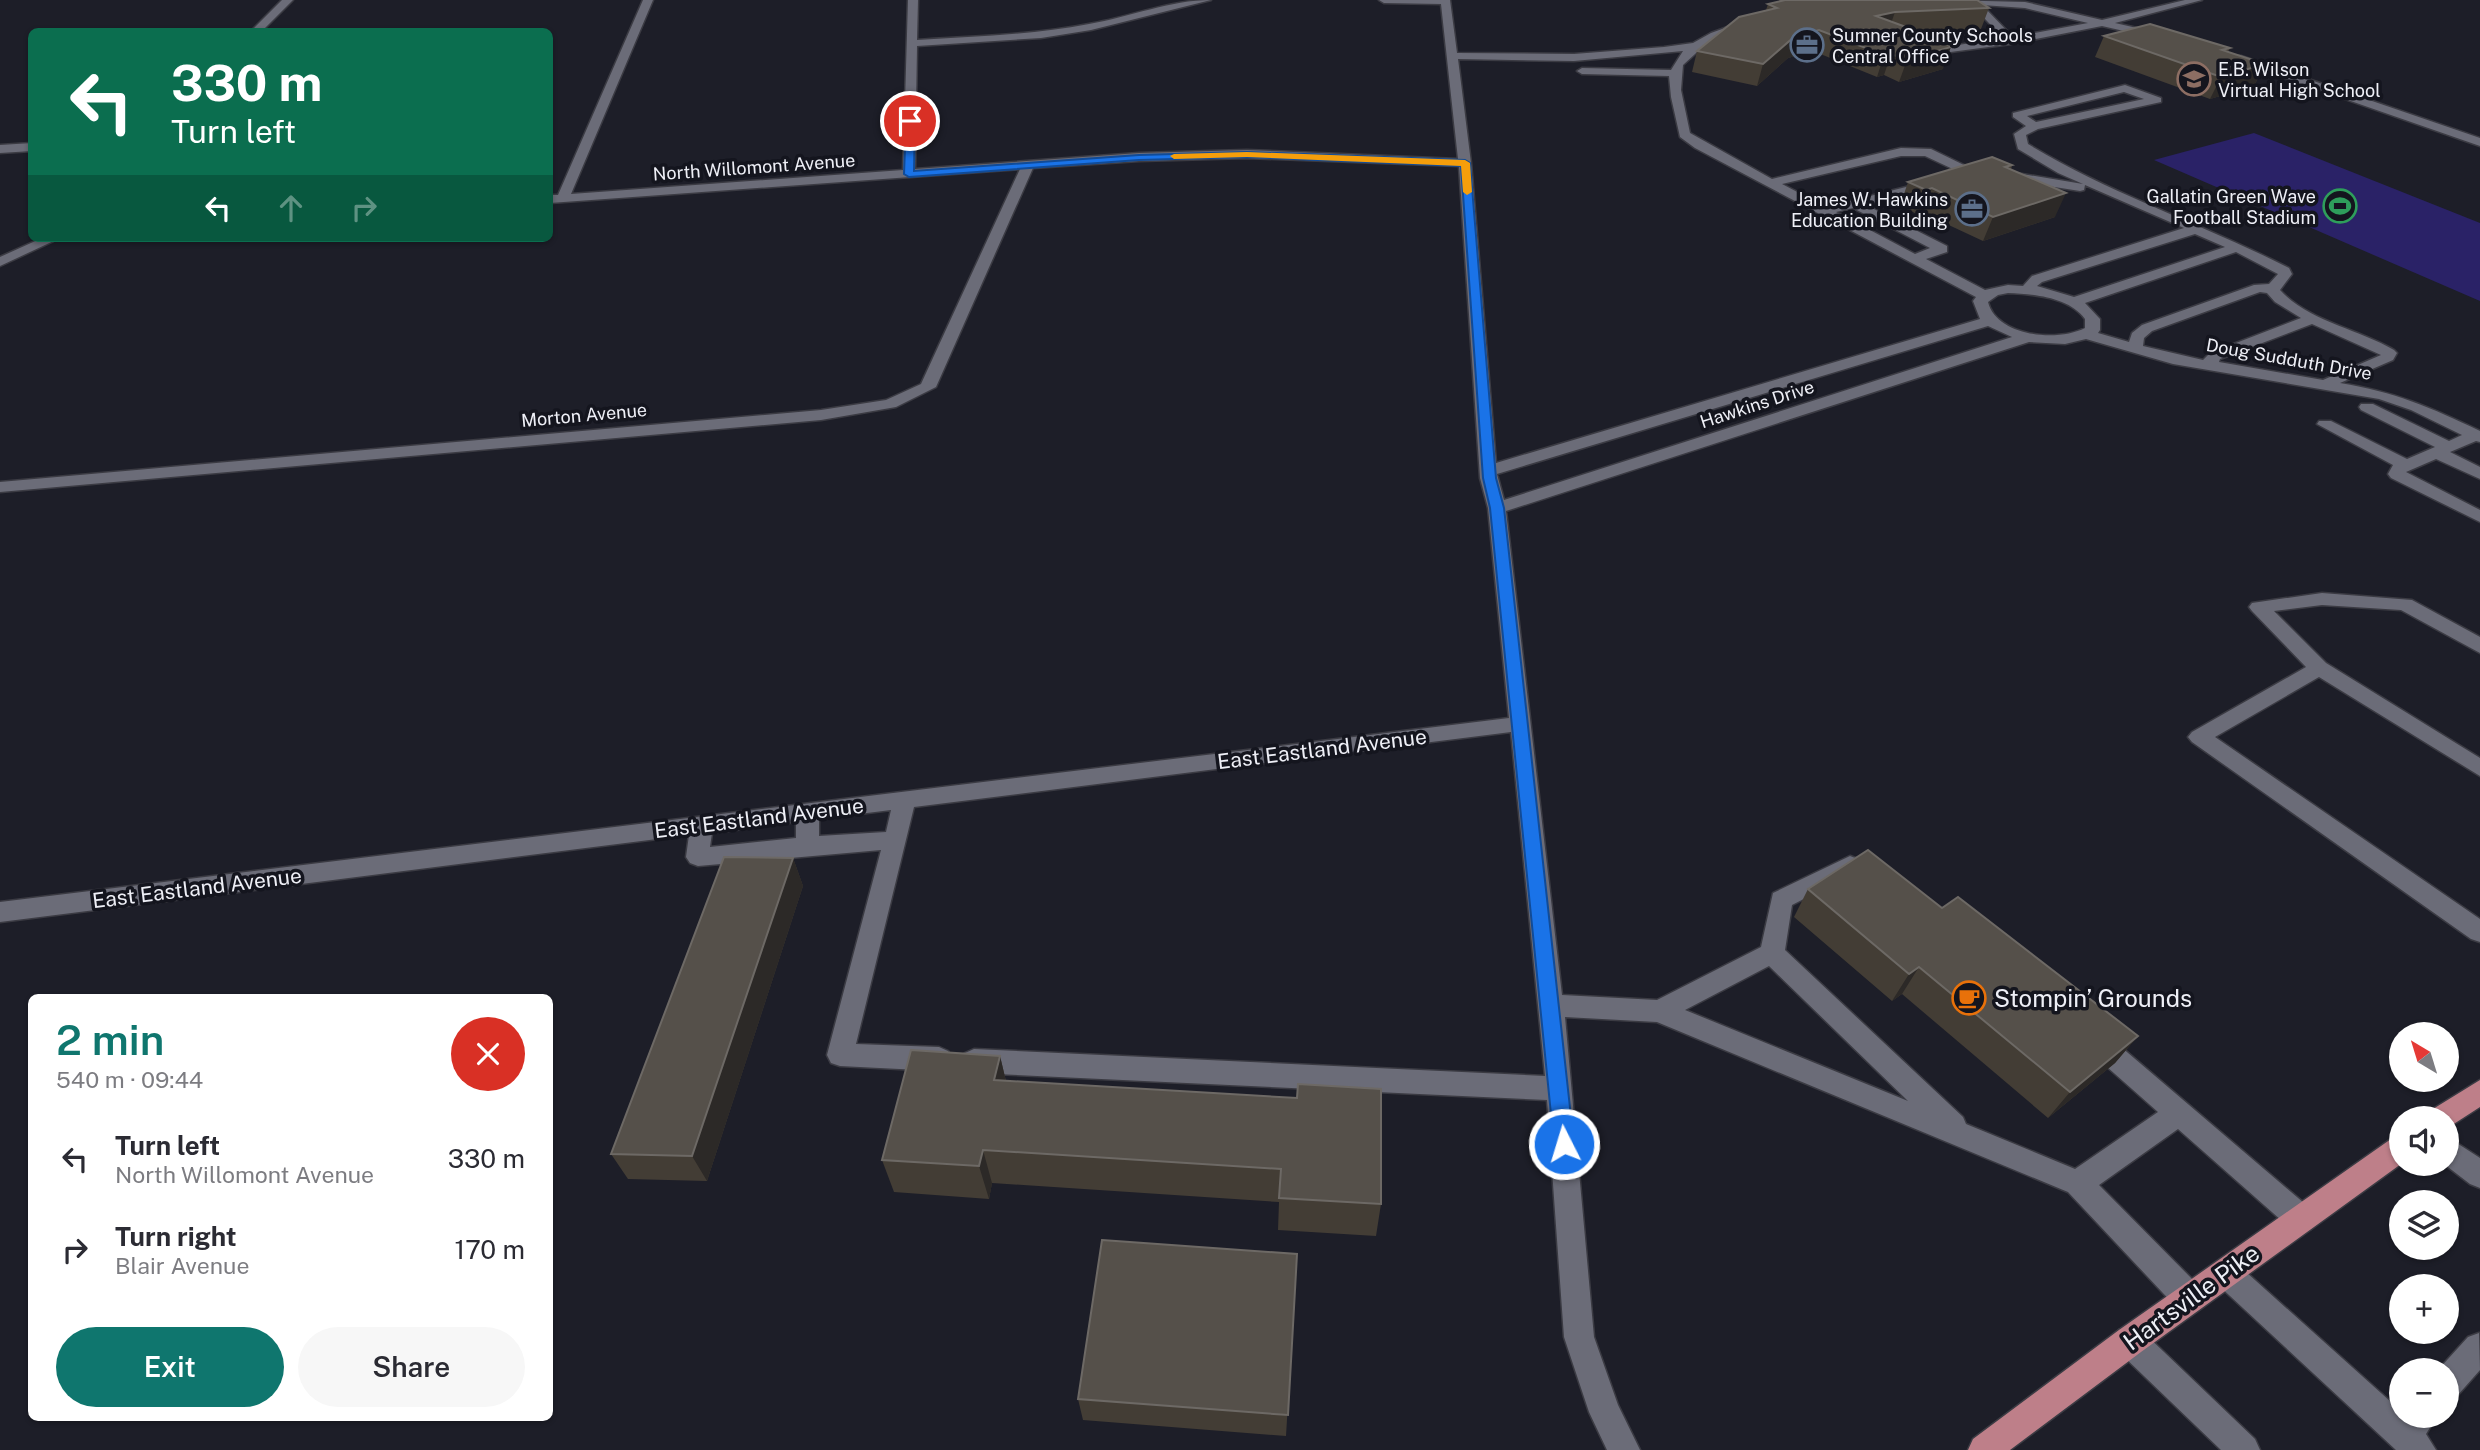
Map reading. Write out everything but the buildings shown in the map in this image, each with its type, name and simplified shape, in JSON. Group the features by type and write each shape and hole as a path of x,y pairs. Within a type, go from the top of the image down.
{"main road":[{"path":"2459,1107 2480,1092"},
{"name":"Hartsville Pike","path":"1984,1450 2189,1298 2389,1157"}],"street":[{"path":"259,28 288,0"},
{"path":"556,199 648,0"},
{"path":"909,174 913,0"},
{"path":"912,43 1041,35 1091,27 1206,0"},
{"path":"1384,0 1445,1 1457,66 1489,471 1497,508 1560,1089 1579,1337 1605,1412 1624,1450"},
{"path":"1937,0 2007,3"},
{"path":"1996,0 2110,23 2172,40"},
{"path":"1942,50 2110,23 2197,0"},
{"path":"1973,1 2011,41"},
{"path":"1762,19 1719,32 1681,58 1675,73 1684,134 1699,145 1985,296 2008,289 2032,290 2073,302 2091,316 2094,323 2093,330 2087,335"},
{"path":"1457,66 1580,59 1697,46"},
{"path":"2223,54 2480,142"},
{"path":"1503,70 1554,71"},
{"path":"1567,71 1675,73"},
{"path":"2034,127 2017,115 2125,88 2157,100 2034,127 2020,134 2022,146 2062,170 2237,247 2284,271 2285,274 2273,289"},
{"path":"0,149 28,147"},
{"path":"1770,183 1901,152 1927,152 1978,171 2047,180 2129,199"},
{"name":"North Willomont Avenue","path":"556,199 1139,158 1247,154 1465,163"},
{"name":"Morton Avenue","path":"0,487 821,415 890,404 928,387 1027,167"},
{"path":"1824,211 1978,171"},
{"path":"1855,204 1942,249 1913,259"},
{"path":"2032,290 2030,285 2037,279 2196,229"},
{"path":"0,262 44,242"},
{"path":"2073,302 2237,247"},
{"path":"2135,350 2137,336 2147,328 2259,288 2273,289"},
{"path":"2273,289 2276,297 2389,354 2388,357 2329,382 2328,386"},
{"path":"1985,296 1980,307 1990,321"},
{"path":"2211,365 2211,358 2215,356 2315,318"},
{"name":"Hawkins Drive","path":"1489,471 1990,321 2028,337 2062,341 2087,335"},
{"name":"Doug Sudduth Drive","path":"2087,335 2135,350 2382,395 2417,407 2478,436"},
{"name":"Hawkins Drive","path":"1497,508 2028,337"},
{"path":"2367,407 2480,474"},
{"path":"2325,424 2406,465"},
{"path":"2478,436 2406,465 2398,469 2397,474 2480,517"},
{"path":"2480,646 2404,604 2322,599 2259,607 2319,668 2480,768"},
{"path":"2319,668 2199,737 2480,932"},
{"name":"East Eastland Avenue","path":"0,912 1519,724"},
{"path":"905,800 840,1055 1316,1075 1560,1089"},
{"path":"807,846 808,812"},
{"path":"701,825 698,857 895,840"},
{"path":"1772,953 1781,900 1853,863 1878,877"},
{"path":"1659,1011 1772,953"},
{"path":"1772,953 1964,1136"},
{"path":"1551,1005 1659,1011 2078,1183 2189,1298"},
{"path":"2076,1024 2301,1219"},
{"path":"2078,1183 2179,1113"},
{"path":"2459,1159 2480,1175"},
{"path":"2226,1273 2415,1434"},
{"path":"2130,1341 2244,1450"},
{"path":"2459,1370 2479,1348"}],"shaded area":[{"path":"2254,133 2480,223 2480,301 2154,160"}],"slow traffic":[{"path":"1174,156 1247,154 1465,163 1467,192"}],"place":[{"name":"Sumner County Schools Central Office","path":"1807,45"},
{"name":"E.B. Wilson Virtual High School","path":"2194,79"},
{"name":"Gallatin Green Wave Football Stadium","path":"2340,206"},
{"name":"James W. Hawkins Education Building","path":"1972,209"},
{"name":"Stompin’ Grounds","path":"1969,998"}],"route":[{"path":"910,121 909,174 1139,158 1247,154 1465,163 1489,478 1497,508 1564,1144"}]}
